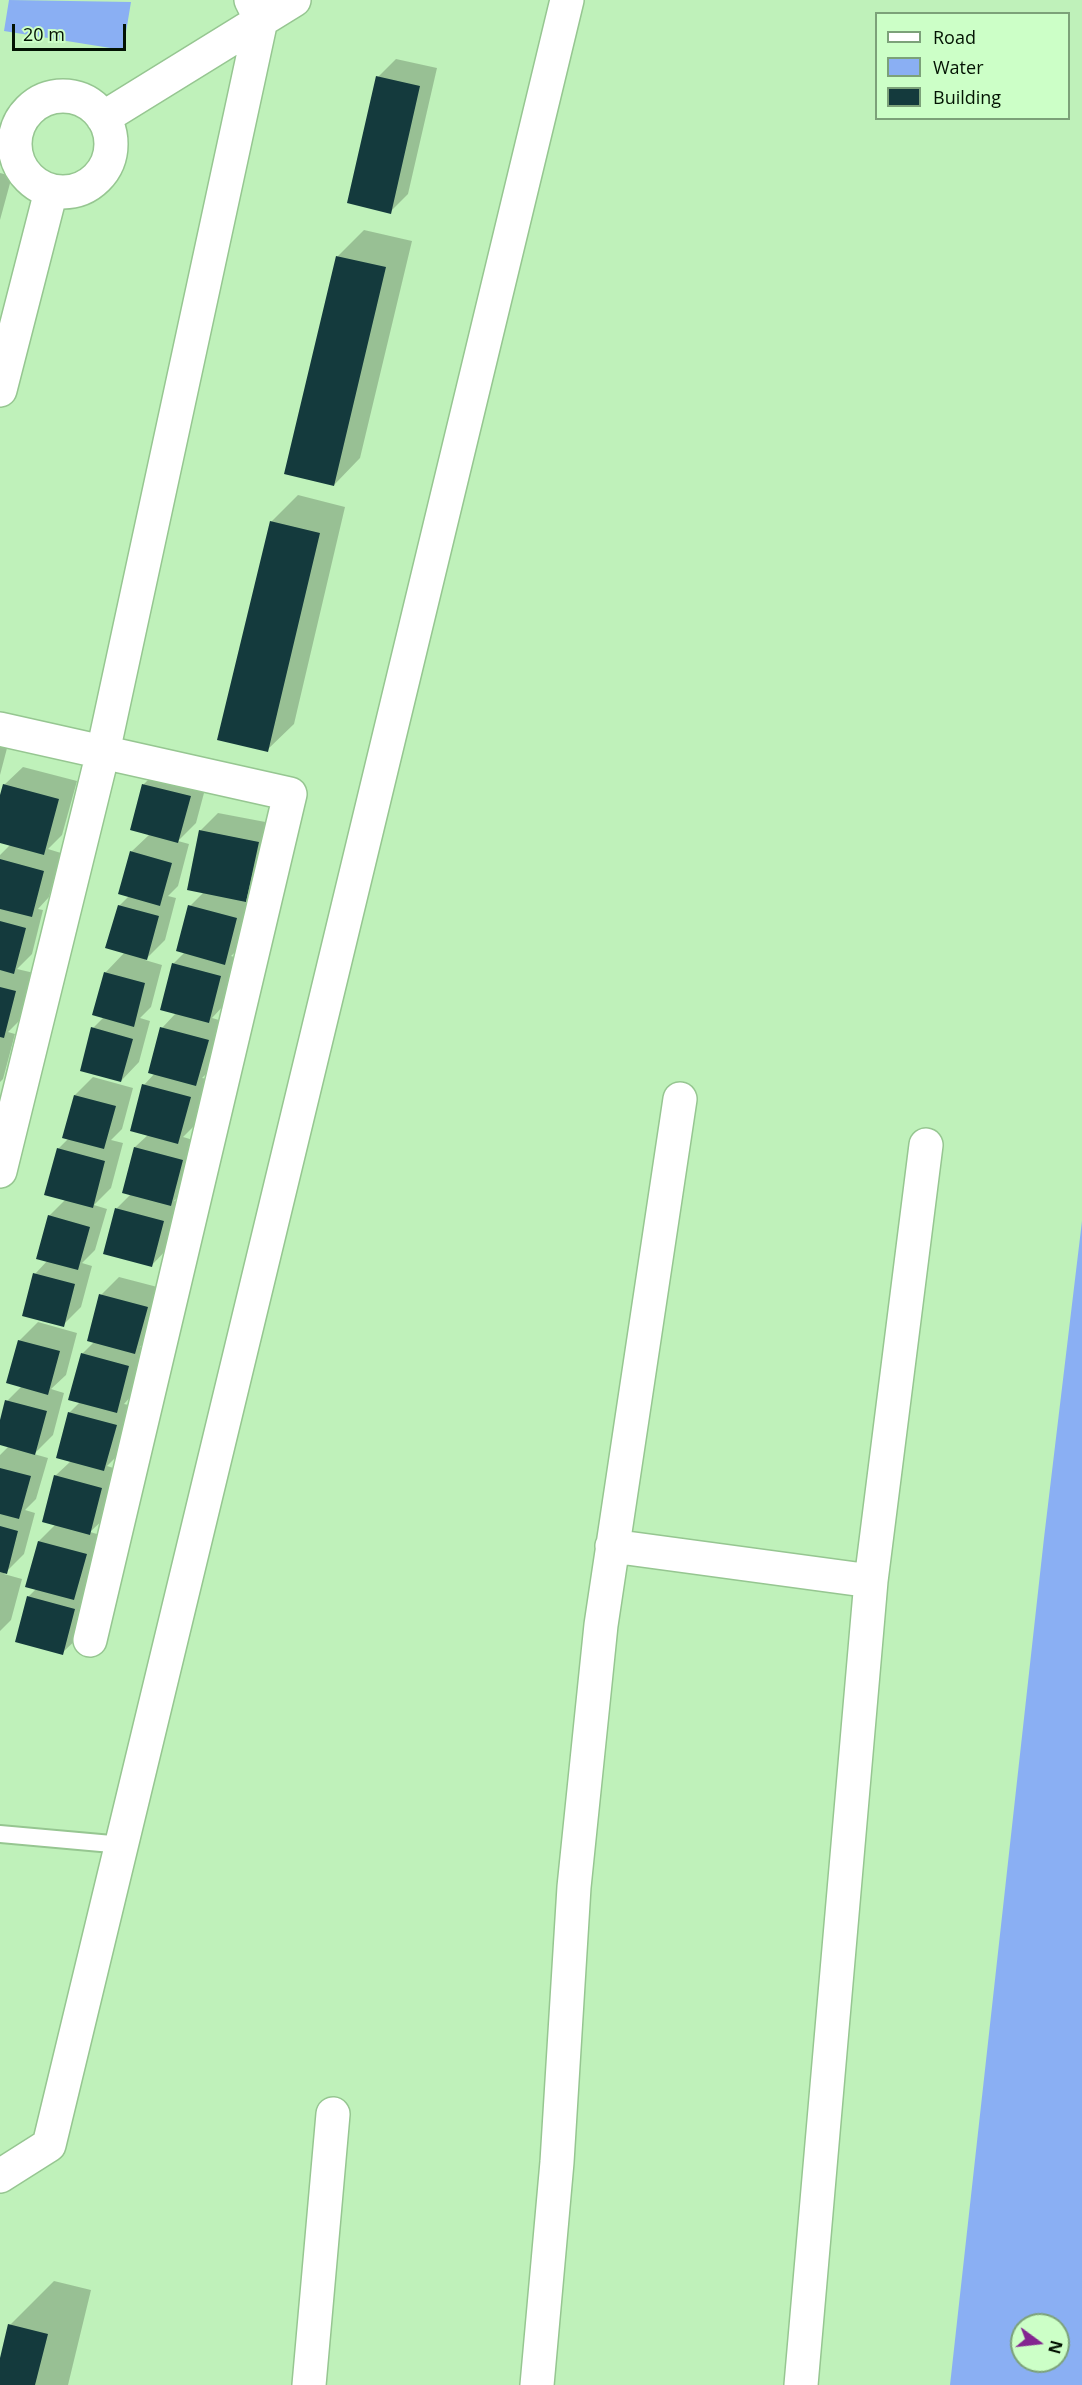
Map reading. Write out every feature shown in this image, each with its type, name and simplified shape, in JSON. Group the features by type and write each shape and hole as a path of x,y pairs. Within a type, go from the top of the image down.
{"street":[{"path":"103,118 256,10 294,0"},
{"path":"0,2176 49,2145 567,0"},
{"path":"0,1171 103,752 256,10"},
{"path":"61,96 78,99 92,106 103,118 110,132 111,148 107,163 99,176 87,186 73,192 51,191 30,180 20,168 8,134 31,107 45,99 61,96"},
{"path":"0,390 51,191"},
{"path":"0,729 290,794 90,1640"},
{"path":"537,2385 557,2162 574,1887 601,1625 680,1099"},
{"path":"801,2385 871,1581 926,1145"},
{"path":"612,1546 871,1581"},
{"path":"309,2385 333,2114"}],"lane":[{"path":"0,1834 123,1845"}],"water":[{"path":"9,0 131,2 123,50 4,31"},
{"path":"1082,1221 1082,2385 950,2385 1044,1538"}],"building":[{"path":"376,76 420,86 391,214 347,203"},
{"path":"336,256 386,267 334,486 284,474"},
{"path":"270,521 320,533 268,752 217,740"},
{"path":"3,784 59,799 44,855 0,843 0,795"},
{"path":"142,784 191,796 178,843 130,830"},
{"path":"199,830 259,842 246,902 187,890"},
{"path":"130,851 172,863 160,906 118,894"},
{"path":"0,859 44,871 32,917 0,909"},
{"path":"118,905 159,916 147,960 105,948"},
{"path":"188,905 237,918 225,965 176,951"},
{"path":"0,921 26,928 14,974 0,970"},
{"path":"172,963 221,976 209,1023 160,1010"},
{"path":"104,972 145,983 134,1027 92,1015"},
{"path":"0,987 16,991 4,1038 0,1037"},
{"path":"91,1027 133,1039 121,1082 80,1071"},
{"path":"160,1027 209,1040 196,1086 148,1073"},
{"path":"142,1084 191,1097 178,1144 130,1131"},
{"path":"74,1095 116,1106 104,1149 62,1138"},
{"path":"134,1147 183,1160 171,1206 122,1193"},
{"path":"57,1148 105,1161 93,1208 44,1195"},
{"path":"115,1208 164,1221 152,1267 103,1254"},
{"path":"48,1215 90,1227 78,1270 36,1259"},
{"path":"33,1273 75,1284 64,1327 22,1316"},
{"path":"99,1294 148,1307 135,1354 87,1341"},
{"path":"18,1340 60,1351 48,1395 6,1383"},
{"path":"81,1353 129,1366 117,1413 68,1400"},
{"path":"5,1400 47,1411 35,1455 0,1445 0,1420"},
{"path":"68,1412 117,1425 104,1471 56,1458"},
{"path":"0,1468 31,1476 19,1519 0,1514"},
{"path":"54,1475 102,1488 90,1535 42,1522"},
{"path":"0,1526 18,1531 7,1574 0,1572"},
{"path":"38,1541 87,1554 74,1600 25,1587"},
{"path":"27,1596 75,1609 63,1655 15,1642"},
{"path":"8,2324 48,2334 35,2385 0,2385 0,2358"}]}
